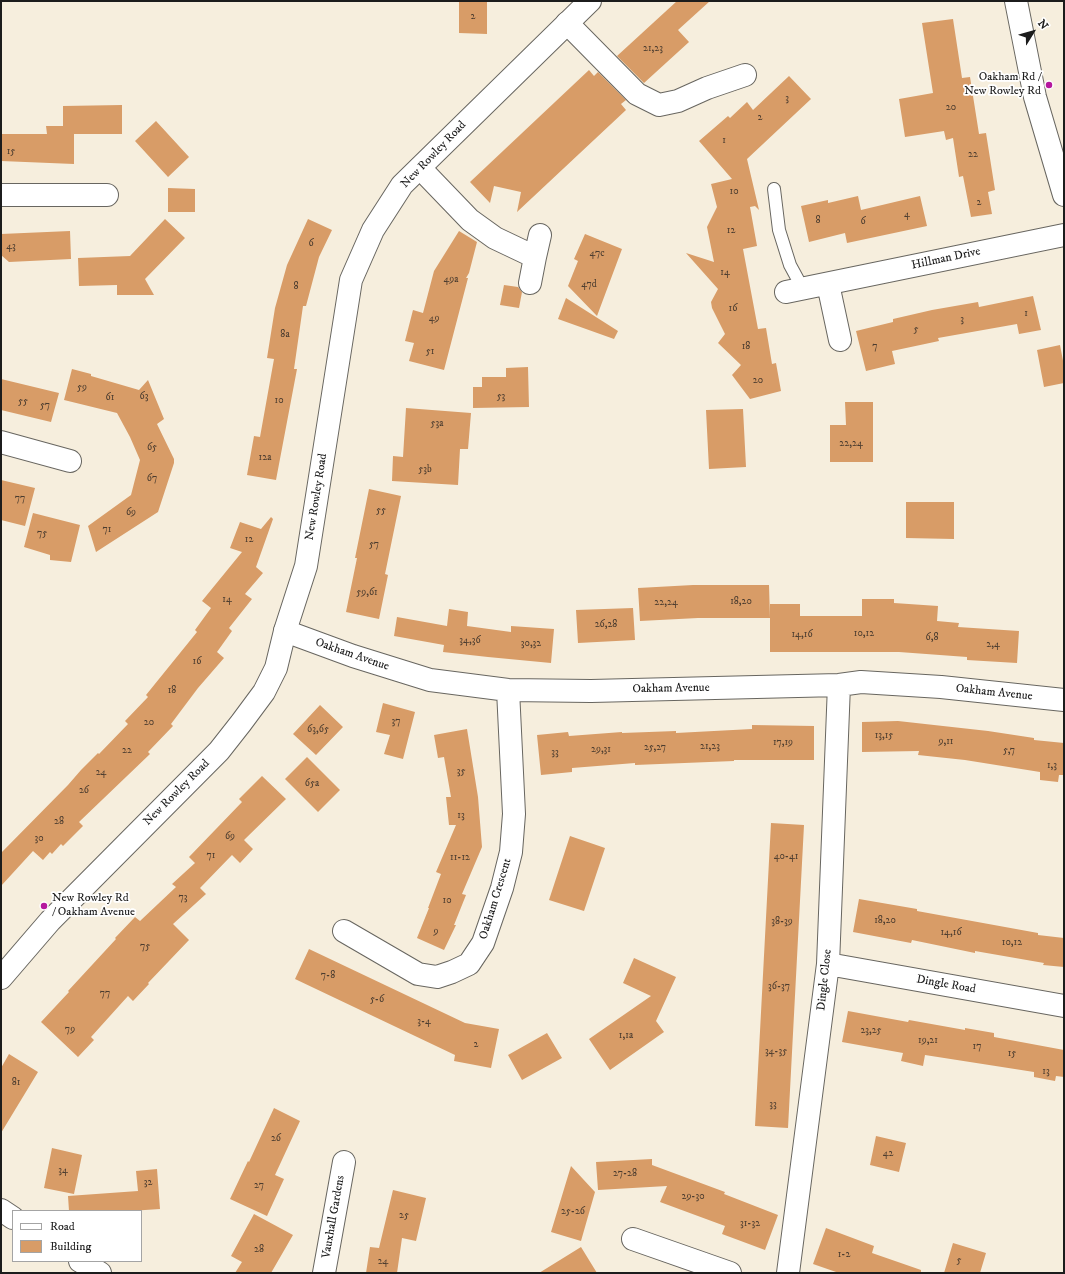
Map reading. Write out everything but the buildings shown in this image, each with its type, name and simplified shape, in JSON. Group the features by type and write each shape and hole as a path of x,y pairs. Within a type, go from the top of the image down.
{"street":[{"name":"New Rowley Road","path":"1,978 50,921 223,745 264,692 276,668 306,566 351,280 373,230 402,185 590,1"},
{"path":"1016,1 1035,97 1064,195"},
{"path":"567,23 636,94 659,105 678,101 707,88 745,75"},
{"path":"420,168 470,220 495,238 535,257"},
{"path":"1,194 107,195"},
{"path":"530,283 540,235"},
{"name":"Hillman Drive","path":"795,291 1064,235"},
{"path":"828,284 840,340"},
{"path":"1,442 70,461"},
{"name":"Oakham Avenue","path":"286,631 353,656 430,680 508,690 599,691 839,685 861,682 941,687 1064,700"},
{"name":"Dingle Close","path":"788,1273 828,964 839,685"},
{"name":"Oakham Crescent","path":"344,931 418,974 437,977 469,964 483,943 502,888 511,852 514,814 508,690"},
{"name":"Dingle Road","path":"828,964 1064,1006"},
{"name":"Vauxhall Gardens","path":"324,1273 344,1162"},
{"path":"1,1210 12,1217"},
{"path":"633,1239 730,1273"},
{"path":"82,1262 100,1273"}],"lane":[{"path":"774,189 779,230 790,265 795,291"}],"place":[{"name":"Oakham Rd / New Rowley Rd","path":"1049,85"},
{"name":"New Rowley Rd / Oakham Avenue","path":"44,906"}]}
